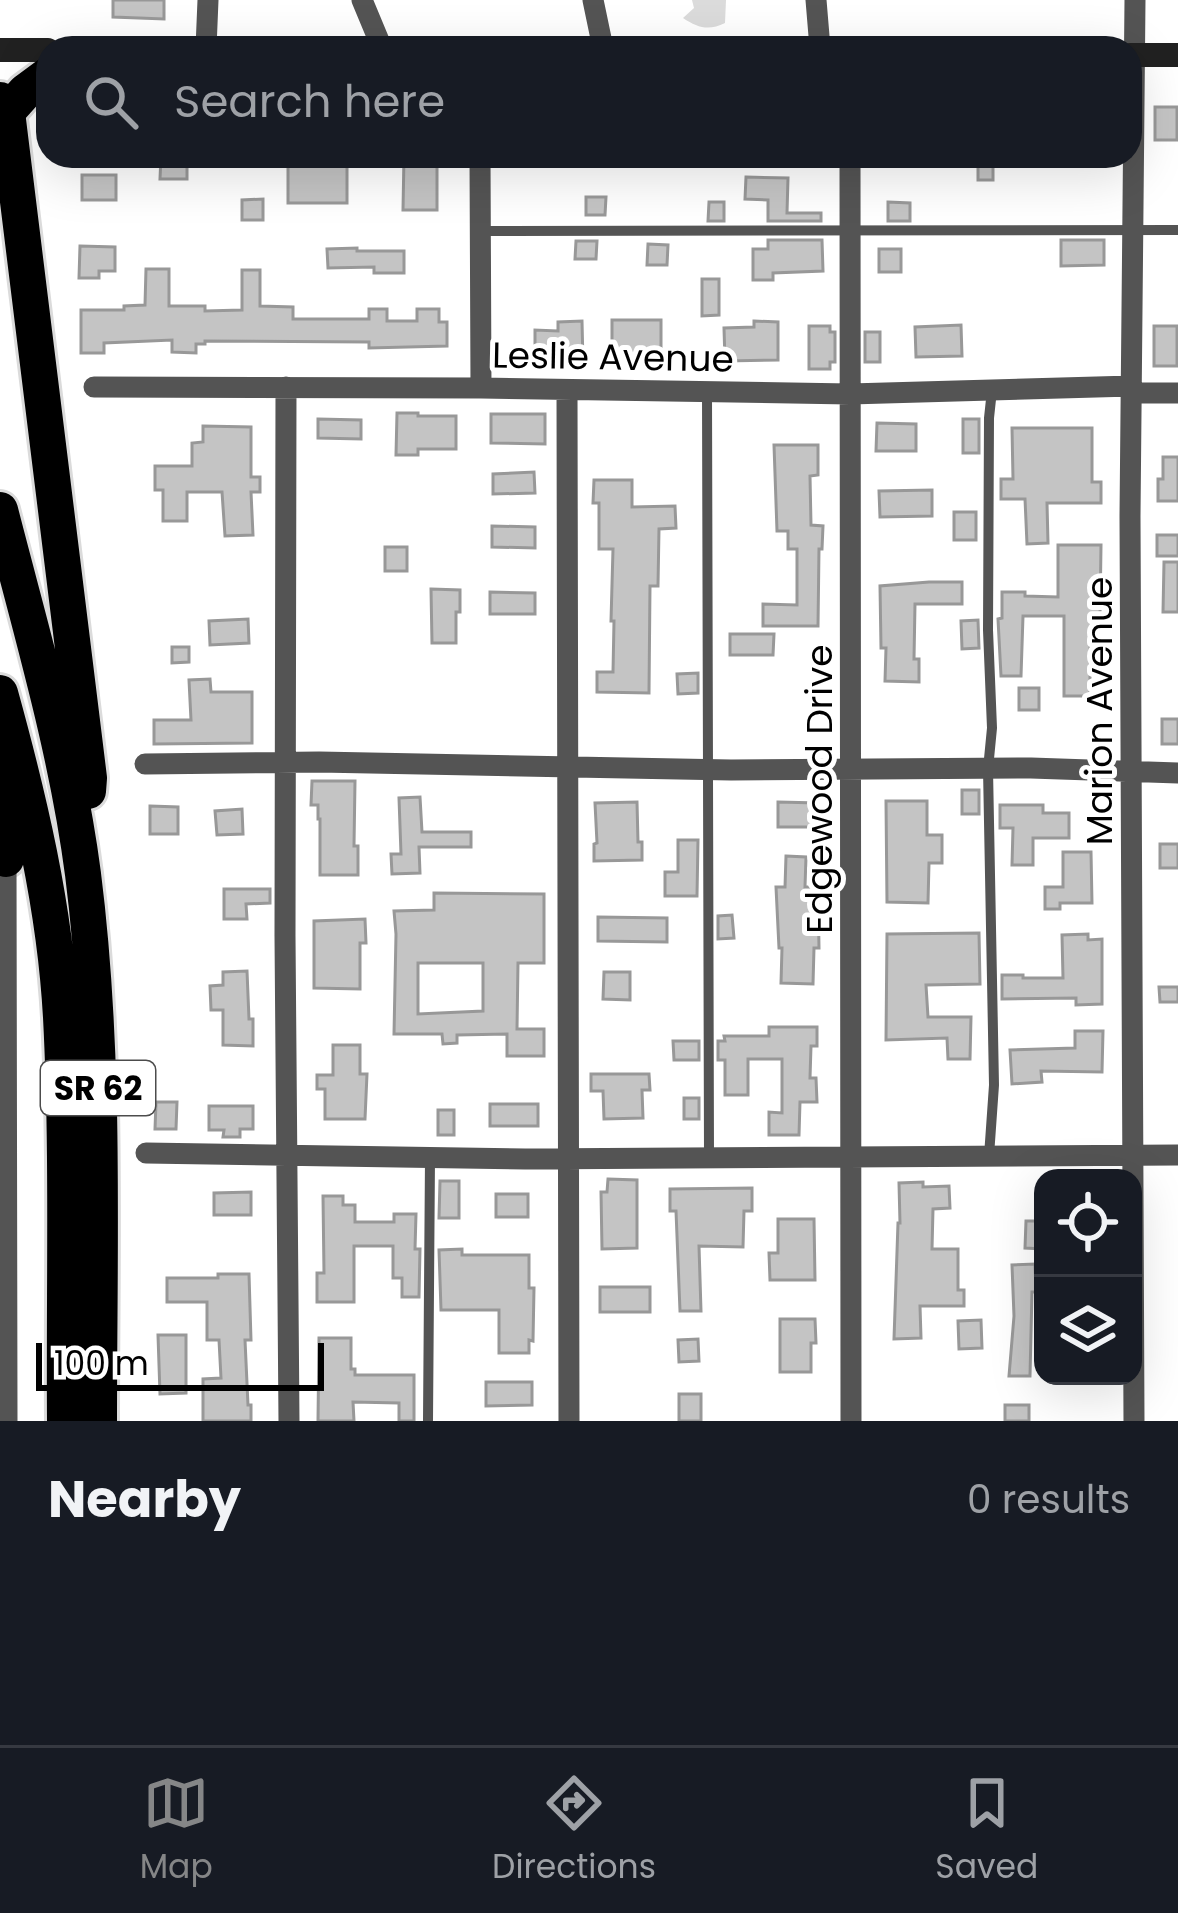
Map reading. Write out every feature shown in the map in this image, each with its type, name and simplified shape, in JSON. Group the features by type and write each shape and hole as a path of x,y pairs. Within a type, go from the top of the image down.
{"highway":[{"path":"36,84 4,106 89,778 82,872"},
{"name":"SR 62","path":"0,510 68,784 95,988 99,1421"},
{"path":"2,700 6,859"},
{"name":"SR 62","path":"2,700 46,892 61,1018 65,1421"}],"main road":[{"path":"0,50 36,50"},
{"path":"1142,55 1178,55"}],"street":[{"path":"206,36 208,0"},
{"path":"362,0 377,36"},
{"path":"593,0 600,36"},
{"name":"Marion Avenue","path":"1133,36 1135,0"},
{"path":"821,36 822,5"},
{"path":"480,168 481,388"},
{"name":"Edgewood Drive","path":"850,168 851,1421"},
{"name":"Marion Avenue","path":"1131,168 1134,1421"},
{"name":"Leslie Avenue","path":"94,387 1178,393"},
{"path":"286,387 289,1421"},
{"path":"567,390 569,1421"},
{"path":"145,764 1178,773"},
{"path":"6,859 7,1421"},
{"path":"146,1153 851,1159 1178,1155"}],"lane":[{"path":"480,231 1178,230"},
{"path":"989,1156 994,1085 988,769 992,390"},
{"path":"707,391 709,1157"},
{"path":"428,1421 430,1158"}],"shaded area":[{"path":"692,0 726,0 725,23 704,27 683,18 694,8"}],"building":[{"path":"113,0 164,0 164,19 113,17"},
{"path":"1155,107 1177,107 1177,140 1155,140"},
{"path":"160,168 187,168 187,179 160,179"},
{"path":"288,168 347,168 347,203 288,203"},
{"path":"404,168 437,168 437,210 403,210"},
{"path":"978,168 993,168 993,180 978,180"},
{"path":"82,175 116,175 116,200 82,200"},
{"path":"746,177 788,178 787,213 821,213 821,221 768,221 768,200 745,199"},
{"path":"586,197 606,197 605,215 586,215"},
{"path":"263,199 263,220 242,220 242,200"},
{"path":"709,202 724,202 724,221 708,221"},
{"path":"888,202 910,203 910,221 888,221"},
{"path":"768,240 822,240 823,271 773,273 773,280 753,280 753,249 768,249"},
{"path":"1061,240 1104,240 1104,265 1061,266"},
{"path":"576,241 597,241 596,259 575,259"},
{"path":"648,244 668,245 667,265 647,265"},
{"path":"80,246 115,247 115,271 99,271 99,278 79,278"},
{"path":"327,249 404,251 404,273 374,273 374,267 328,268"},
{"path":"879,249 901,249 901,272 879,272"},
{"path":"146,269 169,269 169,306 205,306 205,311 242,310 242,270 260,270 260,306 293,307 293,319 369,319 369,309 387,309 387,321 417,321 417,309 439,309 439,322 447,322 447,346 369,348 369,342 205,341 196,344 196,353 172,352 172,340 104,343 104,353 81,353 81,310 145,305"},
{"path":"702,279 719,279 719,315 702,316"},
{"path":"612,320 661,320 661,362 612,362"},
{"path":"582,321 583,363 535,363 535,330 558,331 558,322"},
{"path":"754,321 778,322 778,360 725,361 724,328 754,327"},
{"path":"961,325 962,356 916,357 915,327"},
{"path":"809,326 830,326 830,332 835,332 835,362 830,362 830,369 809,369"},
{"path":"1154,326 1177,326 1177,366 1154,366"},
{"path":"865,332 880,332 880,362 865,362"},
{"path":"397,413 456,416 456,449 418,449 418,455 396,455"},
{"path":"491,414 545,414 545,444 491,443"},
{"path":"318,419 361,420 361,439 318,438"},
{"path":"963,419 979,419 979,453 963,453"},
{"path":"877,423 916,424 916,451 876,451"},
{"path":"203,426 251,427 251,477 260,477 260,492 251,492 253,535 225,536 222,492 187,492 187,521 163,521 163,490 155,490 155,466 192,466 192,443 203,442"},
{"path":"1012,428 1092,428 1092,482 1101,482 1101,503 1047,503 1048,543 1027,544 1025,499 1001,499 1001,479 1013,479"},
{"path":"774,445 818,445 818,475 810,476 811,525 823,526 818,626 763,626 763,604 797,605 797,549 788,549 788,531 777,531"},
{"path":"1163,457 1178,457 1178,501 1158,501"},
{"path":"534,472 535,493 493,494 493,474"},
{"path":"594,480 632,480 632,507 675,506 676,528 659,529 658,586 650,586 649,693 597,692 597,672 613,672 613,549 599,549"},
{"path":"932,490 932,516 880,517 879,491"},
{"path":"954,512 976,512 976,540 954,540"},
{"path":"492,526 535,527 535,548 492,547"},
{"path":"1157,535 1178,535 1178,556 1157,556"},
{"path":"1058,545 1101,545 1098,648 1090,648 1090,696 1064,696 1064,616 1023,616 1021,676 1001,676 998,619 1002,618 1002,592 1058,597"},
{"path":"385,547 407,547 407,571 385,571"},
{"path":"1164,562 1178,562 1178,612 1163,612"},
{"path":"962,582 962,604 915,604 914,659 919,659 919,682 885,681 880,586"},
{"path":"431,589 460,590 456,643 432,643"},
{"path":"490,592 535,593 535,614 490,614"},
{"path":"248,619 249,643 210,645 209,621"},
{"path":"978,620 979,648 962,649 961,621"},
{"path":"730,634 774,634 773,655 730,655"},
{"path":"172,647 189,647 189,662 172,663"},
{"path":"698,673 698,693 678,694 677,674"},
{"path":"210,679 211,692 252,692 252,743 154,744 154,720 191,720 189,680"},
{"path":"1019,688 1039,688 1039,710 1019,710"},
{"path":"1162,719 1178,719 1178,744 1162,744"},
{"path":"312,781 355,781 358,875 320,875 320,819 318,805 311,805"},
{"path":"962,790 979,790 979,814 962,814"},
{"path":"420,797 422,832 471,832 471,847 419,847 420,873 392,874 391,854 401,854 399,798"},
{"path":"886,801 927,801 927,835 942,835 942,863 929,863 928,903 887,902"},
{"path":"637,802 642,860 594,861 595,803"},
{"path":"778,802 818,803 818,827 778,827"},
{"path":"1000,805 1043,805 1043,813 1069,813 1069,838 1033,838 1033,865 1012,865 1013,828 1000,828"},
{"path":"150,806 178,807 178,834 150,834"},
{"path":"242,809 243,834 217,835 215,811"},
{"path":"678,840 698,840 697,896 665,896 665,872 678,872"},
{"path":"1160,844 1178,844 1178,868 1160,868"},
{"path":"1063,852 1091,852 1092,903 1060,903 1060,909 1045,909 1045,887 1063,887"},
{"path":"786,856 806,857 805,887 818,887 819,948 814,948 813,984 781,983 776,887 785,887"},
{"path":"224,889 270,889 270,903 246,904 247,919 224,919"},
{"path":"434,893 544,894 544,963 518,963 517,1029 544,1029 544,1056 507,1056 507,1034 457,1035 457,1043 443,1044 442,1034 394,1034 394,911 434,910","holes":["418,963 483,963 483,1011 418,1014"]},
{"path":"732,915 734,938 718,939 718,916"},
{"path":"598,917 667,918 667,942 598,941"},
{"path":"365,919 360,989 314,988 314,921"},
{"path":"979,933 980,984 926,985 928,1017 971,1017 970,1059 948,1059 947,1038 886,1040 887,934"},
{"path":"1088,934 1088,940 1102,939 1102,1004 1076,1005 1076,998 1002,999 1002,975 1063,978 1062,935"},
{"path":"247,971 253,1046 223,1045 223,1010 211,1010 210,986 223,985 223,972"},
{"path":"604,972 630,972 630,1000 603,999"},
{"path":"1159,987 1178,987 1178,1002 1160,1002"},
{"path":"769,1027 817,1027 810,1078 816,1078 817,1102 800,1102 799,1135 769,1135 769,1112 782,1113 782,1059 748,1059 748,1095 725,1095 725,1060 718,1060 718,1041 725,1041 724,1036 769,1036"},
{"path":"1075,1031 1103,1031 1102,1072 1041,1071 1042,1082 1012,1084 1010,1050 1075,1048"},
{"path":"673,1041 699,1041 699,1060 674,1060"},
{"path":"333,1045 360,1045 360,1074 367,1074 365,1119 325,1119 325,1089 317,1089 317,1075 333,1075"},
{"path":"591,1074 649,1074 650,1090 642,1090 643,1118 604,1119 603,1091 591,1091"},
{"path":"684,1098 699,1098 699,1119 684,1119"},
{"path":"156,1102 177,1102 176,1129 155,1129"},
{"path":"490,1104 538,1104 538,1126 490,1126"},
{"path":"209,1106 253,1106 253,1129 240,1129 240,1137 223,1137 224,1130 209,1130"},
{"path":"438,1110 454,1110 454,1135 438,1135"},
{"path":"608,1179 637,1180 637,1248 602,1249 601,1192 607,1192"},
{"path":"440,1181 459,1181 459,1218 439,1218"},
{"path":"923,1182 923,1187 949,1186 950,1208 933,1209 932,1249 958,1249 958,1290 964,1290 964,1306 920,1306 921,1338 894,1339 899,1183"},
{"path":"752,1188 752,1211 744,1211 743,1247 699,1246 701,1311 680,1311 676,1211 670,1211 670,1189"},
{"path":"251,1192 251,1215 214,1215 214,1193"},
{"path":"496,1194 528,1194 528,1217 496,1217"},
{"path":"323,1196 343,1196 343,1205 355,1205 355,1222 394,1222 394,1214 416,1214 419,1297 402,1297 402,1278 393,1278 393,1246 354,1246 354,1302 317,1302 317,1273 324,1273"},
{"path":"778,1219 814,1219 815,1280 770,1280 769,1253 778,1253"},
{"path":"1026,1221 1034,1221 1034,1248 1025,1248"},
{"path":"462,1249 462,1255 529,1255 529,1288 534,1288 529,1353 499,1353 499,1310 441,1310 439,1250"},
{"path":"1034,1264 1030,1376 1009,1376 1012,1265"},
{"path":"218,1274 249,1274 251,1340 245,1340 251,1421 203,1421 203,1379 221,1378 219,1340 207,1340 207,1302 167,1302 167,1278 218,1278"},
{"path":"600,1287 650,1287 650,1312 600,1312"},
{"path":"780,1319 815,1319 811,1372 780,1372"},
{"path":"981,1320 982,1348 959,1349 958,1321"},
{"path":"158,1335 186,1335 186,1393 160,1394"},
{"path":"319,1338 351,1338 355,1375 414,1375 414,1421 399,1421 399,1403 353,1402 354,1421 318,1421"},
{"path":"698,1339 699,1361 679,1362 678,1340"},
{"path":"486,1382 532,1382 532,1405 486,1406"},
{"path":"679,1394 701,1394 701,1421 679,1421"},
{"path":"1005,1405 1029,1405 1029,1421 1005,1421"}]}
